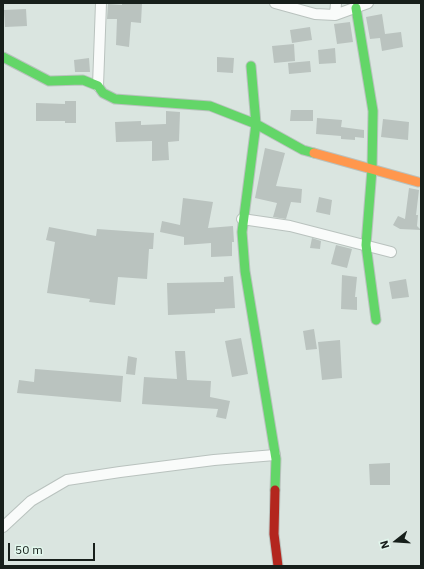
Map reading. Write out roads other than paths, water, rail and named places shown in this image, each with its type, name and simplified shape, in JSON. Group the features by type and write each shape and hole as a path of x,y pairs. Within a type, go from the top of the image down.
{"street":[{"path":"98,86 101,3"},
{"path":"274,3 315,14 335,15 368,3"},
{"path":"335,15 336,3"},
{"path":"356,8 373,111 372,169 366,245 376,320"},
{"path":"3,57 49,81 83,80 98,86 103,93 114,99 210,106 256,124 303,150 418,182"},
{"path":"252,66 256,124 242,219 245,271 275,455 274,534 278,566"},
{"path":"242,219 290,226 391,252"},
{"path":"3,527 31,501 67,480 198,462 275,455"}]}
